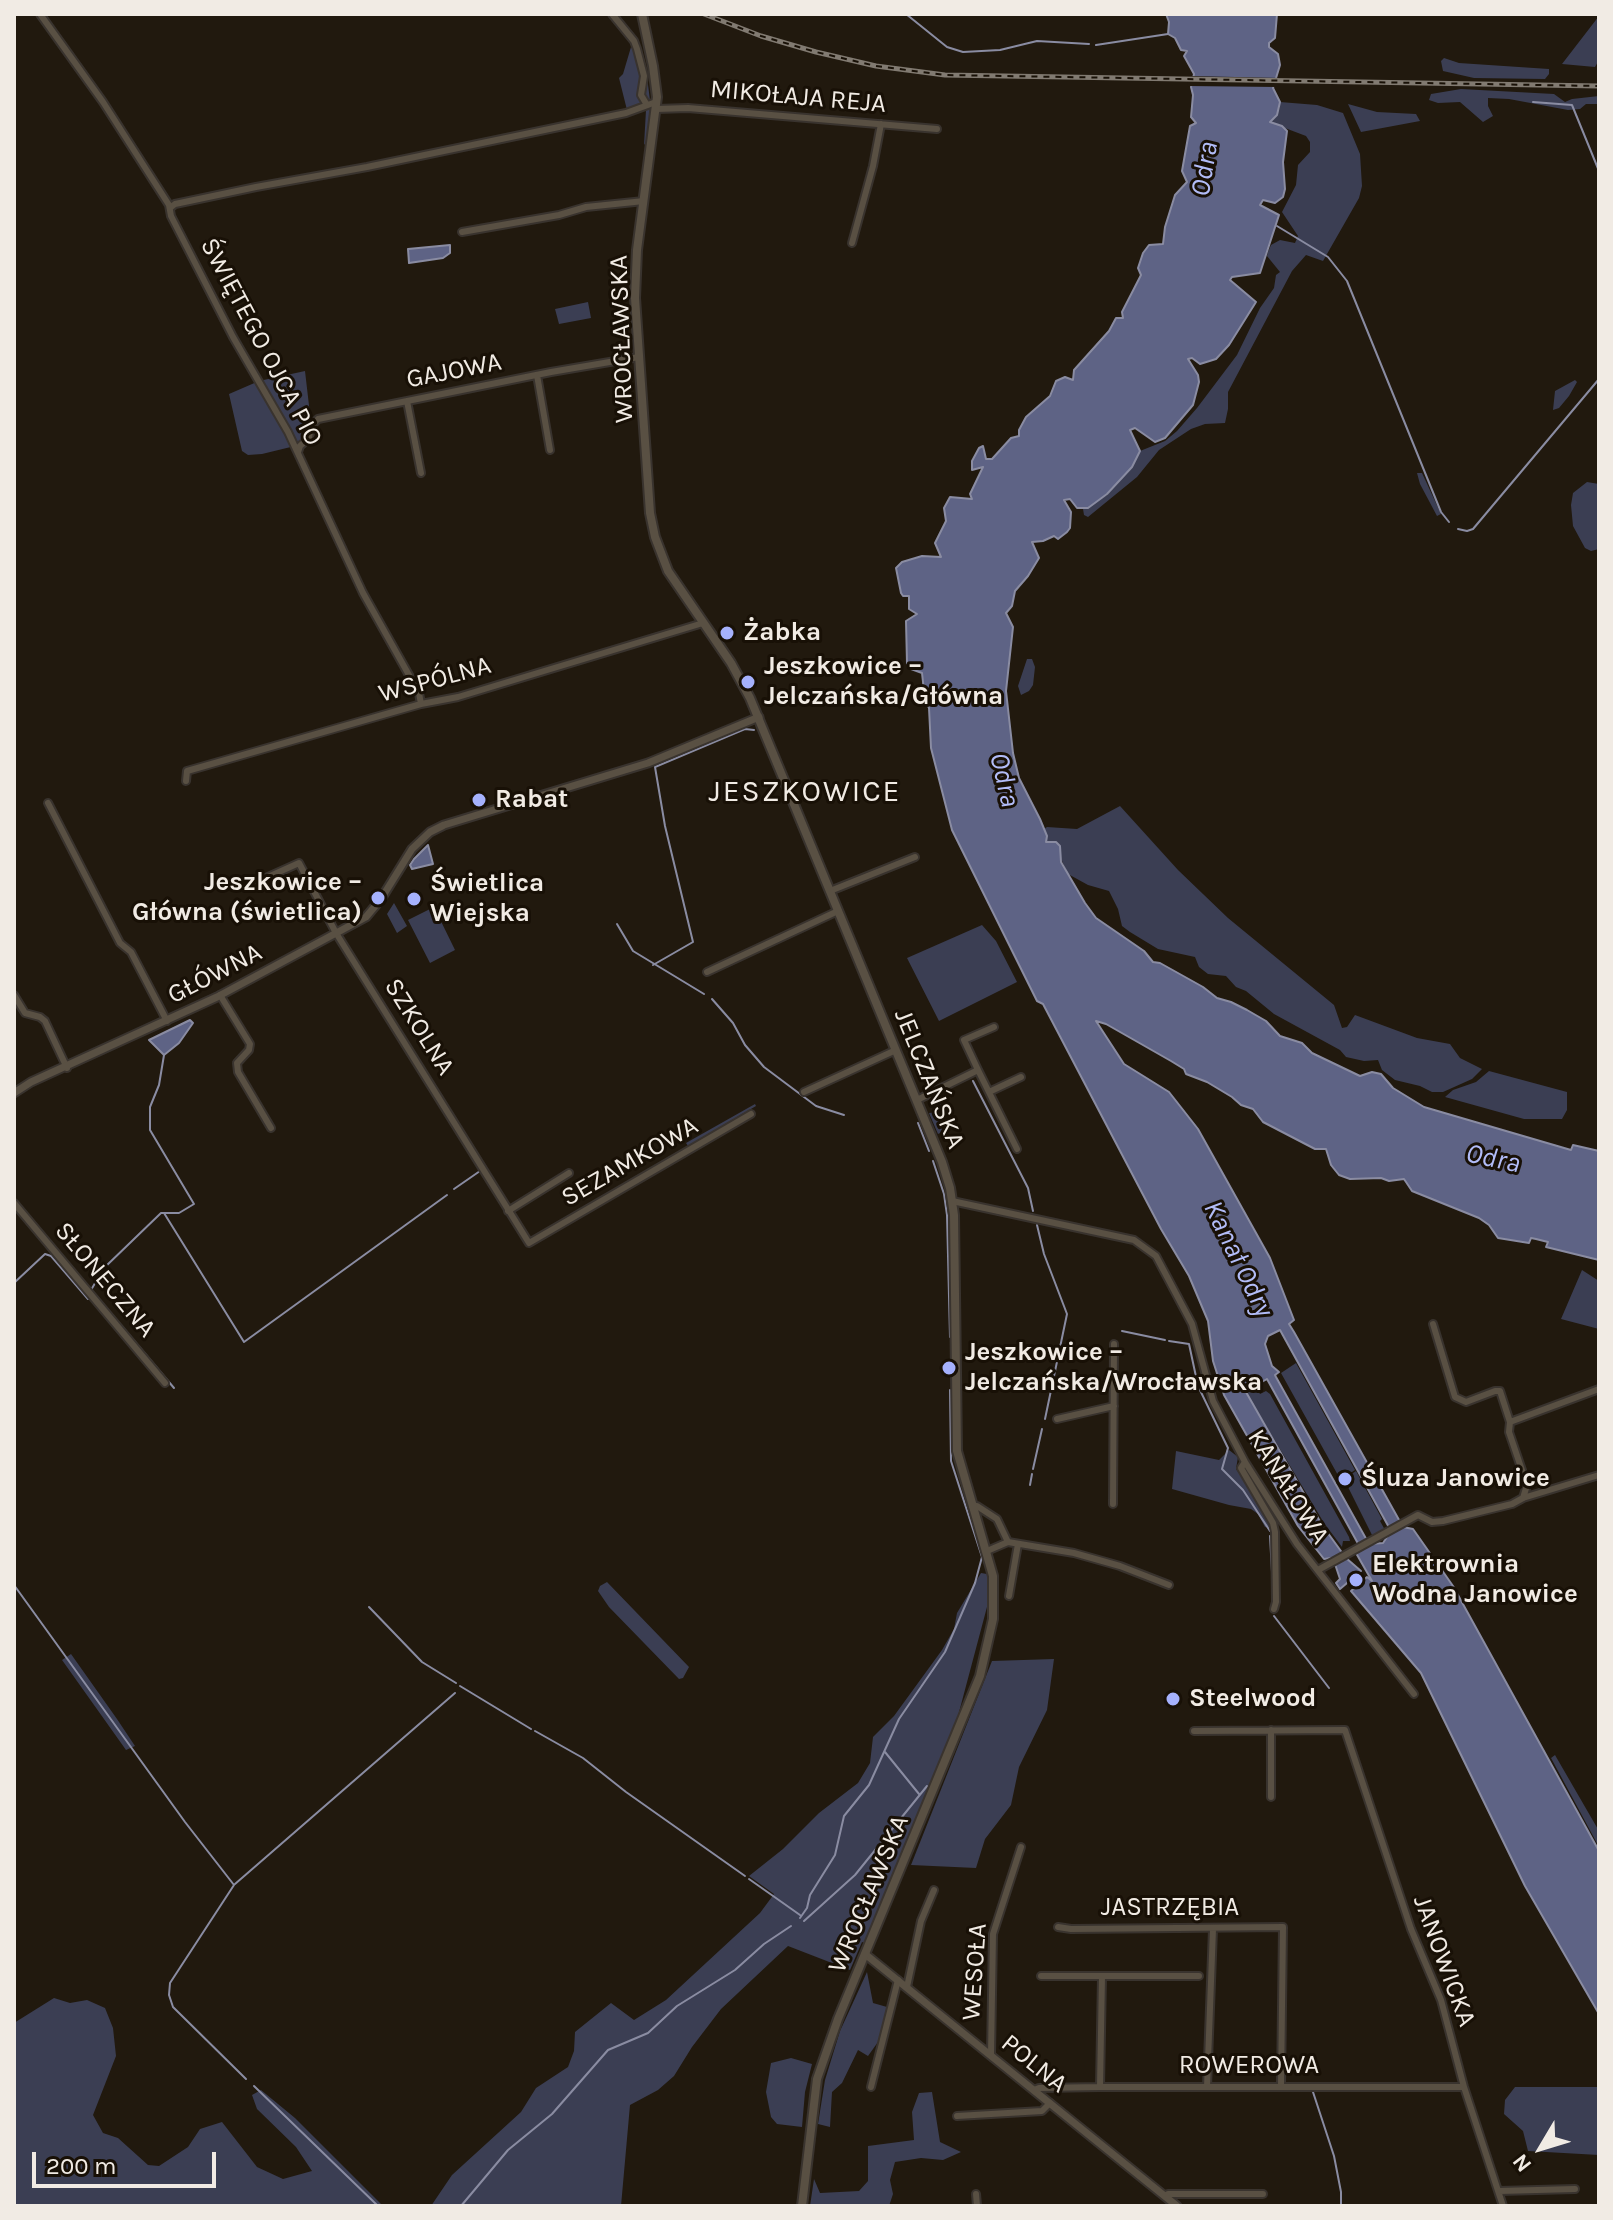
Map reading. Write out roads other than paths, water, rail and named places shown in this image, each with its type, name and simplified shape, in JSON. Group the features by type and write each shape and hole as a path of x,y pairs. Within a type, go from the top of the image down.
{"main road":[{"name":"WROCŁAWSKA","path":"642,14 655,78 637,250 635,298 639,357 653,525 668,571 691,606"},
{"name":"JELCZAŃSKA","path":"691,606 731,663 759,717 942,1162 952,1201 957,1451 987,1551 993,1576 994,1602"},
{"name":"WROCŁAWSKA","path":"802,2206 817,2079 838,2019 980,1676 994,1602"}],"street":[{"name":"ŚWIĘTEGO OJCA PIO","path":"40,14 103,102 170,208 171,216 230,331 298,452 363,593 419,693 421,704"},
{"path":"612,14 637,49 644,76 641,95 653,105"},
{"name":"MIKOŁAJA REJA","path":"170,208 175,204 653,105 937,129"},
{"path":"852,243 881,124"},
{"path":"462,232 559,215 586,207 644,201"},
{"name":"GAJOWA","path":"298,452 318,419 639,357"},
{"path":"537,375 550,450"},
{"path":"407,401 421,473"},
{"name":"WSPÓLNA","path":"186,781 187,771 421,704 458,697 703,623"},
{"name":"GŁÓWNA","path":"14,1093 31,1082 220,995 373,910 412,849 430,832 444,825 648,763 759,717"},
{"path":"48,803 120,943 131,952 167,1021"},
{"path":"830,891 915,857"},
{"name":"SZKOLNA","path":"259,881 299,863 336,933 469,1142 529,1243"},
{"path":"707,972 838,911"},
{"path":"14,995 25,1013 45,1021 67,1068"},
{"path":"220,995 250,1044 249,1050 237,1063 237,1070 271,1128"},
{"path":"994,1027 964,1040 1017,1149"},
{"path":"804,1092 896,1050"},
{"path":"917,1100 978,1070"},
{"path":"989,1092 1021,1077"},
{"name":"SEZAMKOWA","path":"529,1243 751,1114"},
{"path":"508,1211 569,1173"},
{"name":"KANAŁOWA","path":"952,1201 1134,1240 1149,1249 1160,1261 1192,1324 1213,1401 1277,1517 1414,1694"},
{"name":"SŁONECZNA","path":"14,1203 165,1383"},
{"path":"1433,1324 1455,1397 1466,1402 1500,1391 1510,1422 1509,1432 1527,1485 1523,1498"},
{"path":"1113,1504 1114,1344"},
{"path":"1510,1422 1599,1389"},
{"path":"1057,1419 1114,1406"},
{"path":"1245,1462 1241,1468 1273,1523 1275,1532 1274,1609"},
{"path":"1318,1570 1418,1515 1432,1522 1443,1521 1512,1504 1599,1475"},
{"path":"972,1506 997,1519 1008,1542"},
{"path":"987,1551 1008,1542 1095,1559 1169,1585"},
{"path":"1009,1596 1018,1544"},
{"path":"1194,1731 1271,1730 1271,1797"},
{"name":"JANOWICKA","path":"1271,1730 1345,1730 1411,1929 1441,2000 1464,2087 1503,2206"},
{"name":"WESOŁA","path":"991,2055 993,1934 1021,1847"},
{"path":"907,1987 921,1921 934,1890"},
{"name":"JASTRZĘBIA","path":"1058,1927 1283,1927 1281,2086"},
{"path":"1207,2087 1213,1929"},
{"name":"POLNA","path":"865,1954 1177,2206"},
{"path":"1041,1976 1199,1976"},
{"path":"1100,2087 1102,1976"},
{"path":"871,2087 898,1980"},
{"name":"ROWEROWA","path":"1034,2090 1100,2087 1464,2087"},
{"path":"957,2116 1042,2111 1050,2103"},
{"path":"1499,2191 1575,2189"},
{"path":"976,2194 977,2206"},
{"path":"1165,2196 1263,2194"}],"water":[{"path":"1166,14 1277,14 1275,38 1269,47 1278,54 1280,65 1273,88 1280,102 1277,115 1270,122 1287,131 1283,162 1285,189 1283,197 1275,203 1263,200 1260,205 1279,215 1260,273 1232,277 1230,280 1256,302 1229,345 1216,359 1200,364 1192,358 1188,359 1199,382 1193,405 1165,438 1155,442 1135,428 1130,430 1140,451 1132,467 1107,494 1088,508 1077,508 1070,499 1064,500 1071,512 1067,532 1058,539 1054,536 1032,542 1039,558 1015,591 1012,606 1006,613 1013,627 1006,691 1013,753 1019,778 1040,819 1047,836 1046,842 1056,842 1060,846 1061,862 1085,903 1096,918 1144,951 1153,962 1203,987 1217,998 1247,1010 1266,1021 1280,1036 1302,1043 1312,1053 1360,1076 1372,1072 1381,1074 1393,1088 1424,1107 1571,1150 1573,1145 1599,1151 1599,1260 1546,1247 1548,1242 1536,1239 1531,1238 1529,1243 1498,1238 1489,1225 1479,1218 1412,1191 1404,1179 1350,1179 1339,1175 1331,1165 1326,1149 1315,1149 1263,1122 1253,1109 1096,1021 1124,1064 1169,1092 1198,1129 1270,1258 1294,1320 1289,1324 1403,1527 1413,1529 1453,1586 1599,1851 1599,2014 1525,1886 1421,1673 1351,1591 1367,1577 1372,1581 1356,1553 1361,1549 1267,1379 1260,1383 1256,1379 1250,1380 1246,1392 1322,1525 1346,1558 1361,1571 1340,1589 1336,1583 1340,1579 1335,1564 1331,1558 1324,1559 1298,1526 1224,1395 1213,1361 1208,1321 1189,1276 1161,1229 1043,1004 1037,1001 952,830 931,748 929,708 922,673 911,669 907,663 906,621 917,614 909,609 909,596 901,593 896,568 902,562 922,556 941,557 935,543 946,521 944,508 950,497 972,499 970,494 983,467 972,470 972,461 979,448 983,446 986,459 992,459 1011,438 1019,436 1026,417 1050,396 1056,381 1065,377 1073,380 1074,370 1109,331 1116,318 1123,318 1122,312 1141,275 1138,268 1143,253 1149,245 1163,244 1175,195 1187,182 1182,171 1190,126 1196,123 1191,117 1194,74 1184,56 1187,51 1181,50 1175,38 1168,34","holes":["1280,1330 1391,1531 1383,1543 1369,1544 1275,1375 1279,1372 1272,1366 1265,1344 1268,1336"]},
{"path":"450,245 450,253 443,258 409,263 408,249"},
{"path":"428,845 433,864 412,869 410,865 414,859"},
{"path":"190,1020 193,1023 179,1043 164,1055 149,1040"}],"waterway":[{"path":"906,14 947,47 963,52 1000,50 1037,41 1089,44"},
{"path":"1096,45 1168,34"},
{"path":"1533,102 1572,105 1599,171"},
{"path":"1277,226 1328,257 1347,281 1441,512 1449,522"},
{"path":"1458,529 1473,529 1599,379"},
{"path":"653,965 693,942 665,826 655,767 745,729 754,730"},
{"path":"617,924 633,951 704,994"},
{"path":"712,999 764,1067 816,1106 844,1115"},
{"path":"164,1055 159,1085 150,1107 150,1130 194,1204 179,1213 161,1213 104,1268 91,1290 174,1388"},
{"path":"973,1081 1028,1188 1033,1211"},
{"path":"918,1123 929,1151"},
{"path":"933,1161 947,1215 950,1337"},
{"path":"454,1189 480,1171"},
{"path":"164,1213 244,1342 447,1195"},
{"path":"1037,1225 1044,1254 1067,1314 1045,1419"},
{"path":"14,1283 45,1254 51,1256 88,1299"},
{"path":"1122,1331 1165,1340"},
{"path":"1169,1341 1189,1344 1198,1386 1228,1448 1222,1469 1243,1490 1270,1531"},
{"path":"800,1918 807,1908 810,1895 835,1855 844,1816 869,1785 899,1719 945,1652 975,1583 982,1557 951,1461 950,1390"},
{"path":"1033,1469 1042,1429"},
{"path":"1030,1485 1032,1474"},
{"path":"1270,1536 1273,1590"},
{"path":"14,1585 234,1885 170,1983 169,1995 173,2007 246,2079"},
{"path":"369,1607 422,1662 456,1683"},
{"path":"1274,1616 1329,1688"},
{"path":"460,1686 531,1729"},
{"path":"235,1884 455,1693"},
{"path":"535,1731 583,1758 745,1876"},
{"path":"885,1752 919,1794"},
{"path":"804,1921 855,1875 927,1786"},
{"path":"749,1879 800,1915"},
{"path":"461,2206 508,2150 552,2114 608,2050 648,2033 677,2006 735,1970 764,1944 791,1926"},
{"path":"254,2086 378,2206"},
{"path":"1313,2092 1334,2156 1341,2206"}],"railway":[{"path":"704,14 761,36 816,52 876,66 945,75 1599,86"}],"place":[{"name":"Żabka","path":"727,633"},
{"name":"Jeszkowice – Jelczańska/Główna","path":"748,682"},
{"name":"Rabat","path":"479,800"},
{"name":"Jeszkowice – Główna (świetlica)","path":"378,898"},
{"name":"Świetlica Wiejska","path":"414,899"},
{"name":"Jeszkowice – Jelczańska/Wrocławska","path":"949,1368"},
{"name":"Śluza Janowice","path":"1345,1479"},
{"name":"Elektrownia Wodna Janowice","path":"1356,1580"},
{"name":"Steelwood","path":"1173,1699"}],"district":[{"name":"JESZKOWICE","path":"805,792"}],"water label":[{"name":"Odra","path":"1205,169"},
{"name":"Odra","path":"1004,780"},
{"name":"Odra","path":"1493,1159"},
{"name":"Kanał Odry","path":"1238,1259"}]}
